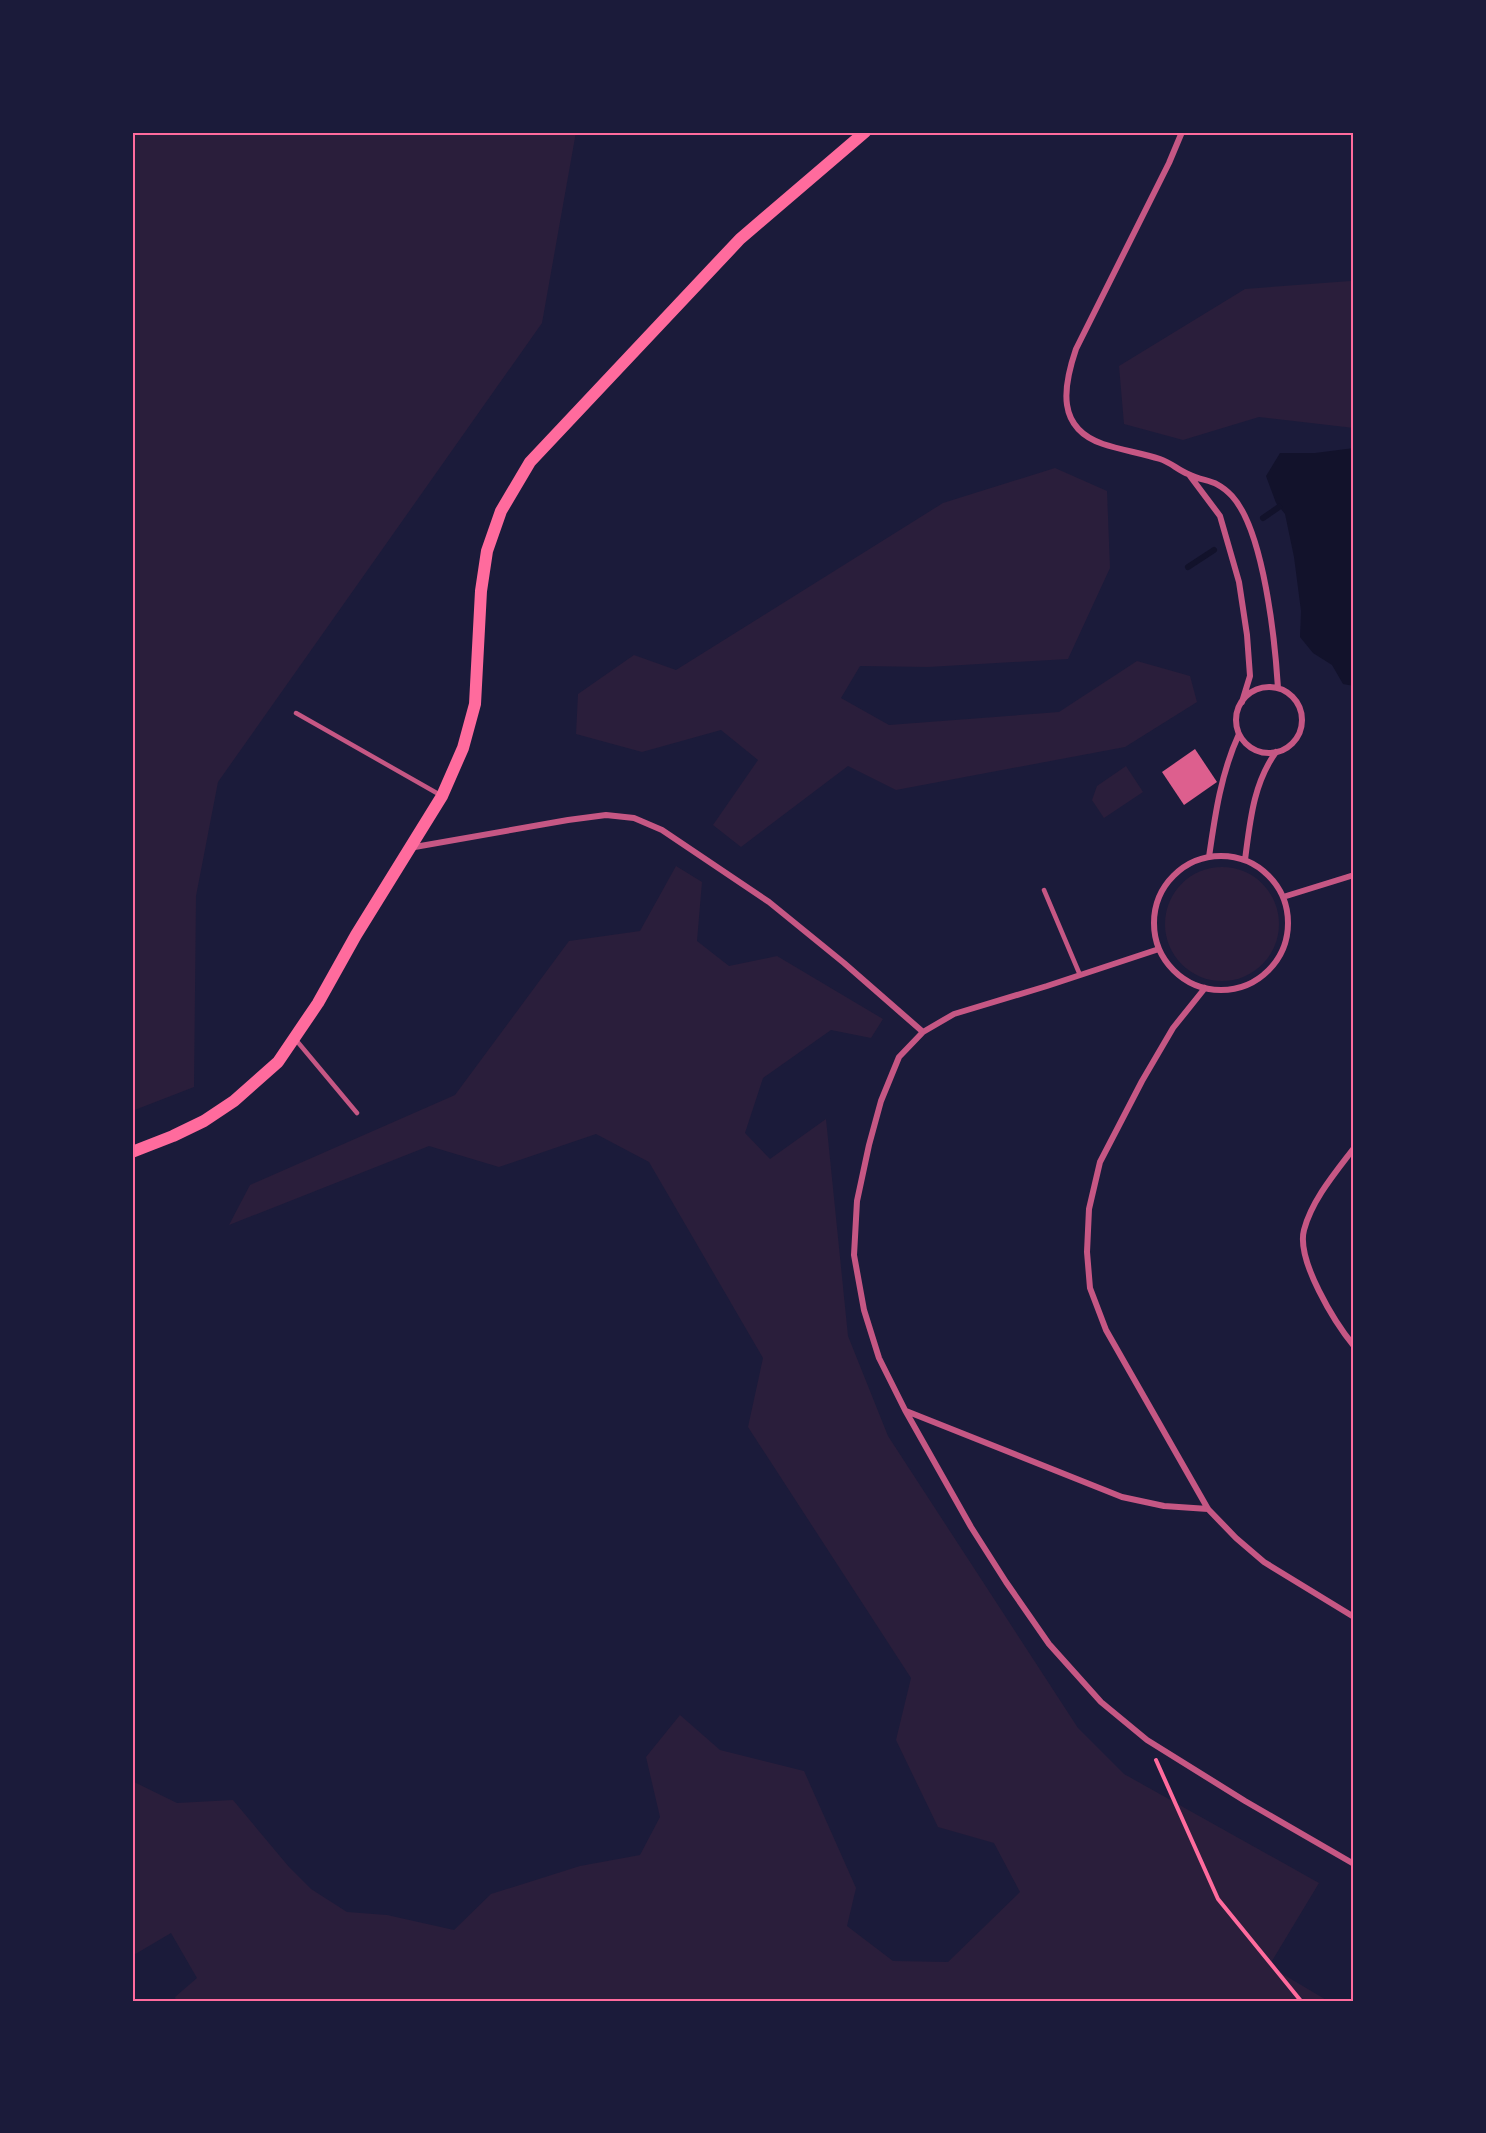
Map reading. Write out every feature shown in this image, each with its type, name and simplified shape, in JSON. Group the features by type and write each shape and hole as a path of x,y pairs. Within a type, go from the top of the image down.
{"main road":[{"path":"132,1152 204,1121 234,1101 278,1062 318,1003 356,935 442,796 463,748 475,704 481,591 487,551 501,511 530,462 740,239 865,132"}],"street":[{"path":"1182,132 1169,163 1076,349 1067,373 1065,400 1070,418 1083,434 1102,444 1162,459 1189,475 1216,482 1233,497 1256,545 1263,574 1274,642 1278,688"},
{"path":"1189,475 1220,516 1239,582 1250,676 1236,723 1239,734 1254,750 1276,753"},
{"path":"1242,702 1248,694 1257,689 1278,688 1295,699 1300,708 1302,723 1295,741 1276,753 1266,766 1259,782 1245,860"},
{"path":"1209,857 1218,797 1228,759 1239,734"},
{"path":"409,848 568,820 606,815 634,818 662,830 769,902 844,963 922,1032"},
{"path":"1227,856 1245,860 1261,869 1274,881 1283,897 1288,918 1286,938 1278,958 1264,974 1246,985 1226,990 1205,988 1188,982 1174,971 1159,948 1155,936 1154,915 1160,895 1172,877 1189,864 1209,857 1227,856"},
{"path":"1283,897 1354,875"},
{"path":"1159,948 954,1014 922,1032 899,1057 881,1101 868,1145 857,1201 854,1255 864,1310 879,1358 905,1410 977,1536 1049,1644 1101,1702 1147,1740 1245,1801 1354,1864"},
{"path":"1205,988 1173,1028 1142,1081 1100,1162 1089,1209 1087,1252 1090,1288 1106,1330 1170,1446 1208,1509 1236,1538 1264,1562 1354,1617"},
{"path":"1354,1148 1316,1202 1303,1232 1307,1262 1324,1302 1354,1346"},
{"path":"905,1410 1122,1497 1164,1506 1208,1509"}],"lane":[{"path":"296,713 442,796"},
{"path":"1044,890 1080,975"},
{"path":"294,1038 357,1113"}],"path":[{"path":"1147,1740 1218,1899 1302,2001"}],"shaded area":[{"path":"132,132 576,132 542,323 218,782 196,896 194,1087 132,1111"},
{"path":"1354,278 1354,428 1259,417 1183,440 1124,424 1119,366 1245,289 1351,281"},
{"path":"1354,448 1354,686 1343,684 1332,665 1313,653 1300,637 1301,611 1294,557 1285,514 1276,503 1266,476 1280,453 1315,453"},
{"path":"1055,468 1107,491 1110,568 1068,659 928,667 860,666 841,698 889,725 1059,712 1137,661 1190,676 1197,702 1125,747 896,790 848,766 741,847 713,825 758,760 721,730 642,752 576,734 578,694 634,655 676,670 943,503"},
{"path":"1126,766 1143,792 1104,818 1092,800 1097,786"},
{"path":"676,866 702,882 697,941 729,966 777,956 883,1019 871,1038 831,1030 763,1078 745,1133 770,1159 826,1119 848,1336 888,1436 1078,1728 1124,1774 1319,1883 1269,1966 1328,2001 176,2001 175,1997 197,1978 171,1933 132,1956 132,1781 177,1803 233,1800 289,1867 311,1889 347,1912 387,1915 454,1930 491,1894 580,1866 640,1855 660,1817 646,1757 680,1715 720,1750 804,1771 856,1888 847,1926 893,1961 948,1962 1020,1892 994,1843 938,1827 896,1740 911,1678 748,1427 763,1358 649,1162 596,1134 499,1167 429,1146 229,1225 250,1185 455,1095 569,941 640,931"},
{"path":"1222,867 1244,872 1262,884 1274,902 1279,924 1274,946 1262,964 1244,976 1222,981 1200,976 1182,964 1170,946 1165,924 1170,902 1182,884 1200,872"}],"building":[{"path":"1195,749 1217,782 1184,805 1162,772"}],"waterway":[{"path":"1263,518 1279,507"},
{"path":"1188,567 1214,550"}]}
